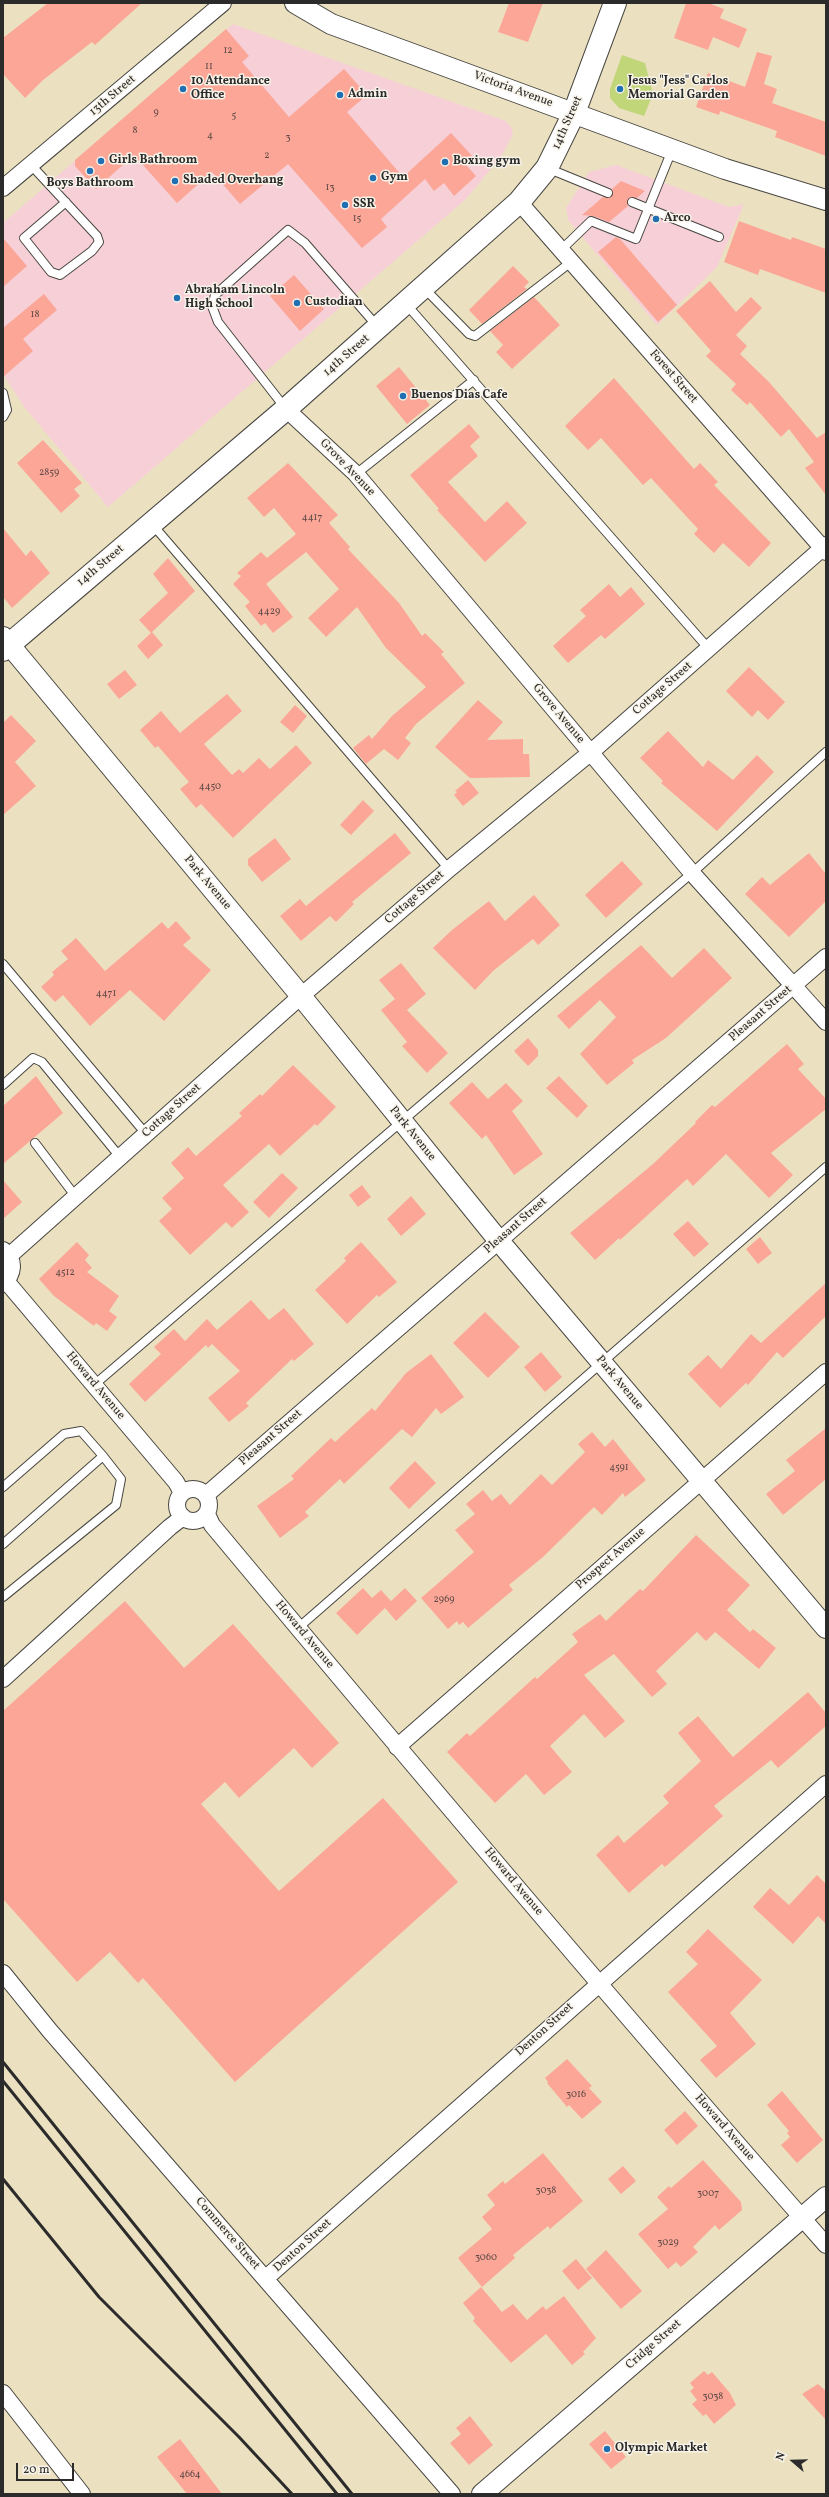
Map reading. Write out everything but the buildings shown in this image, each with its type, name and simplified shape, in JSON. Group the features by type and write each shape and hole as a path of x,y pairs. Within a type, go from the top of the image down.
{"main road":[{"name":"14th Street","path":"5,644 152,523 286,409 379,328 519,202 547,168 574,113 615,3"}],"street":[{"name":"13th Street","path":"3,188 223,3"},
{"name":"Victoria Avenue","path":"295,3 331,24 725,169 826,200"},
{"name":"Forest Street","path":"519,202 825,548"},
{"name":"Grove Avenue","path":"286,409 356,474 692,873 826,1022"},
{"name":"Cottage Street","path":"6,1253 76,1197 301,996 449,869 590,752 825,548"},
{"name":"Park Avenue","path":"5,644 301,996 499,1241 826,1628"},
{"name":"Pleasant Street","path":"206,1495 826,958"},
{"path":"4,1282 12,1273 13,1267 6,1253"},
{"name":"Howard Avenue","path":"4,1282 176,1482 182,1493"},
{"name":"Prospect Avenue","path":"397,1747 700,1480 826,1372"},
{"path":"192,1489 202,1491 206,1495 209,1504 207,1514 193,1521 183,1517 179,1513 177,1502 182,1493 192,1489"},
{"name":"Howard Avenue","path":"207,1514 212,1525 397,1747 598,1983 826,2245"},
{"path":"3,1679 170,1526 183,1517"},
{"name":"Denton Street","path":"266,2278 598,1983 826,1784"},
{"name":"Commerce Street","path":"3,1973 50,2031 452,2494"},
{"name":"Cridge Street","path":"482,2494 826,2197"},
{"path":"3,2393 82,2494"}],"lane":[{"path":"424,288 469,334 475,336 566,256 591,221 636,239 672,149"},
{"path":"31,165 57,192 97,236 99,242 92,251 60,275 51,272 24,238 66,202"},
{"path":"547,168 608,193"},
{"path":"632,202 719,237"},
{"path":"286,409 218,322 212,306 215,295 275,240 288,230 304,243 379,328"},
{"path":"406,304 709,649"},
{"path":"356,474 474,380"},
{"path":"3,393 6,410 3,417"},
{"path":"152,523 449,869"},
{"path":"94,1385 692,873 826,752"},
{"path":"3,964 146,1134"},
{"path":"3,1085 33,1058 42,1062 120,1157"},
{"path":"35,1143 76,1197"},
{"path":"298,1628 826,1167"},
{"path":"3,1487 64,1434 81,1431 121,1479 116,1505 3,1598"},
{"path":"3,1544 103,1456"}],"shaded area":[{"name":"Abraham Lincoln High School","path":"233,24 506,121 511,127 513,134 501,157 465,200 108,507 25,408 3,374 3,223"},
{"path":"616,165 729,207 744,204 717,267 657,325 568,220 566,208 589,172"}],"green space":[{"path":"622,55 645,63 653,94 644,116 619,108 610,98 610,89"}],"railway":[{"path":"3,2062 352,2494"},
{"path":"3,2081 337,2494"},
{"path":"3,2179 99,2297 239,2437 292,2494"}],"place":[{"name":"10 Attendance Office","path":"183,89"},
{"name":"Jesus \"Jess\" Carlos Memorial Garden","path":"620,89"},
{"name":"Admin","path":"340,95"},
{"name":"Girls Bathroom","path":"101,161"},
{"name":"Boxing gym","path":"445,162"},
{"name":"Boys Bathroom","path":"90,171"},
{"name":"Gym","path":"373,178"},
{"name":"Shaded Overhang","path":"175,181"},
{"name":"SSR","path":"345,205"},
{"name":"Arco","path":"656,219"},
{"name":"Abraham Lincoln High School","path":"177,298"},
{"name":"Custodian","path":"297,303"},
{"name":"Buenos Dias Cafe","path":"403,396"},
{"name":"Olympic Market","path":"607,2449"}]}
